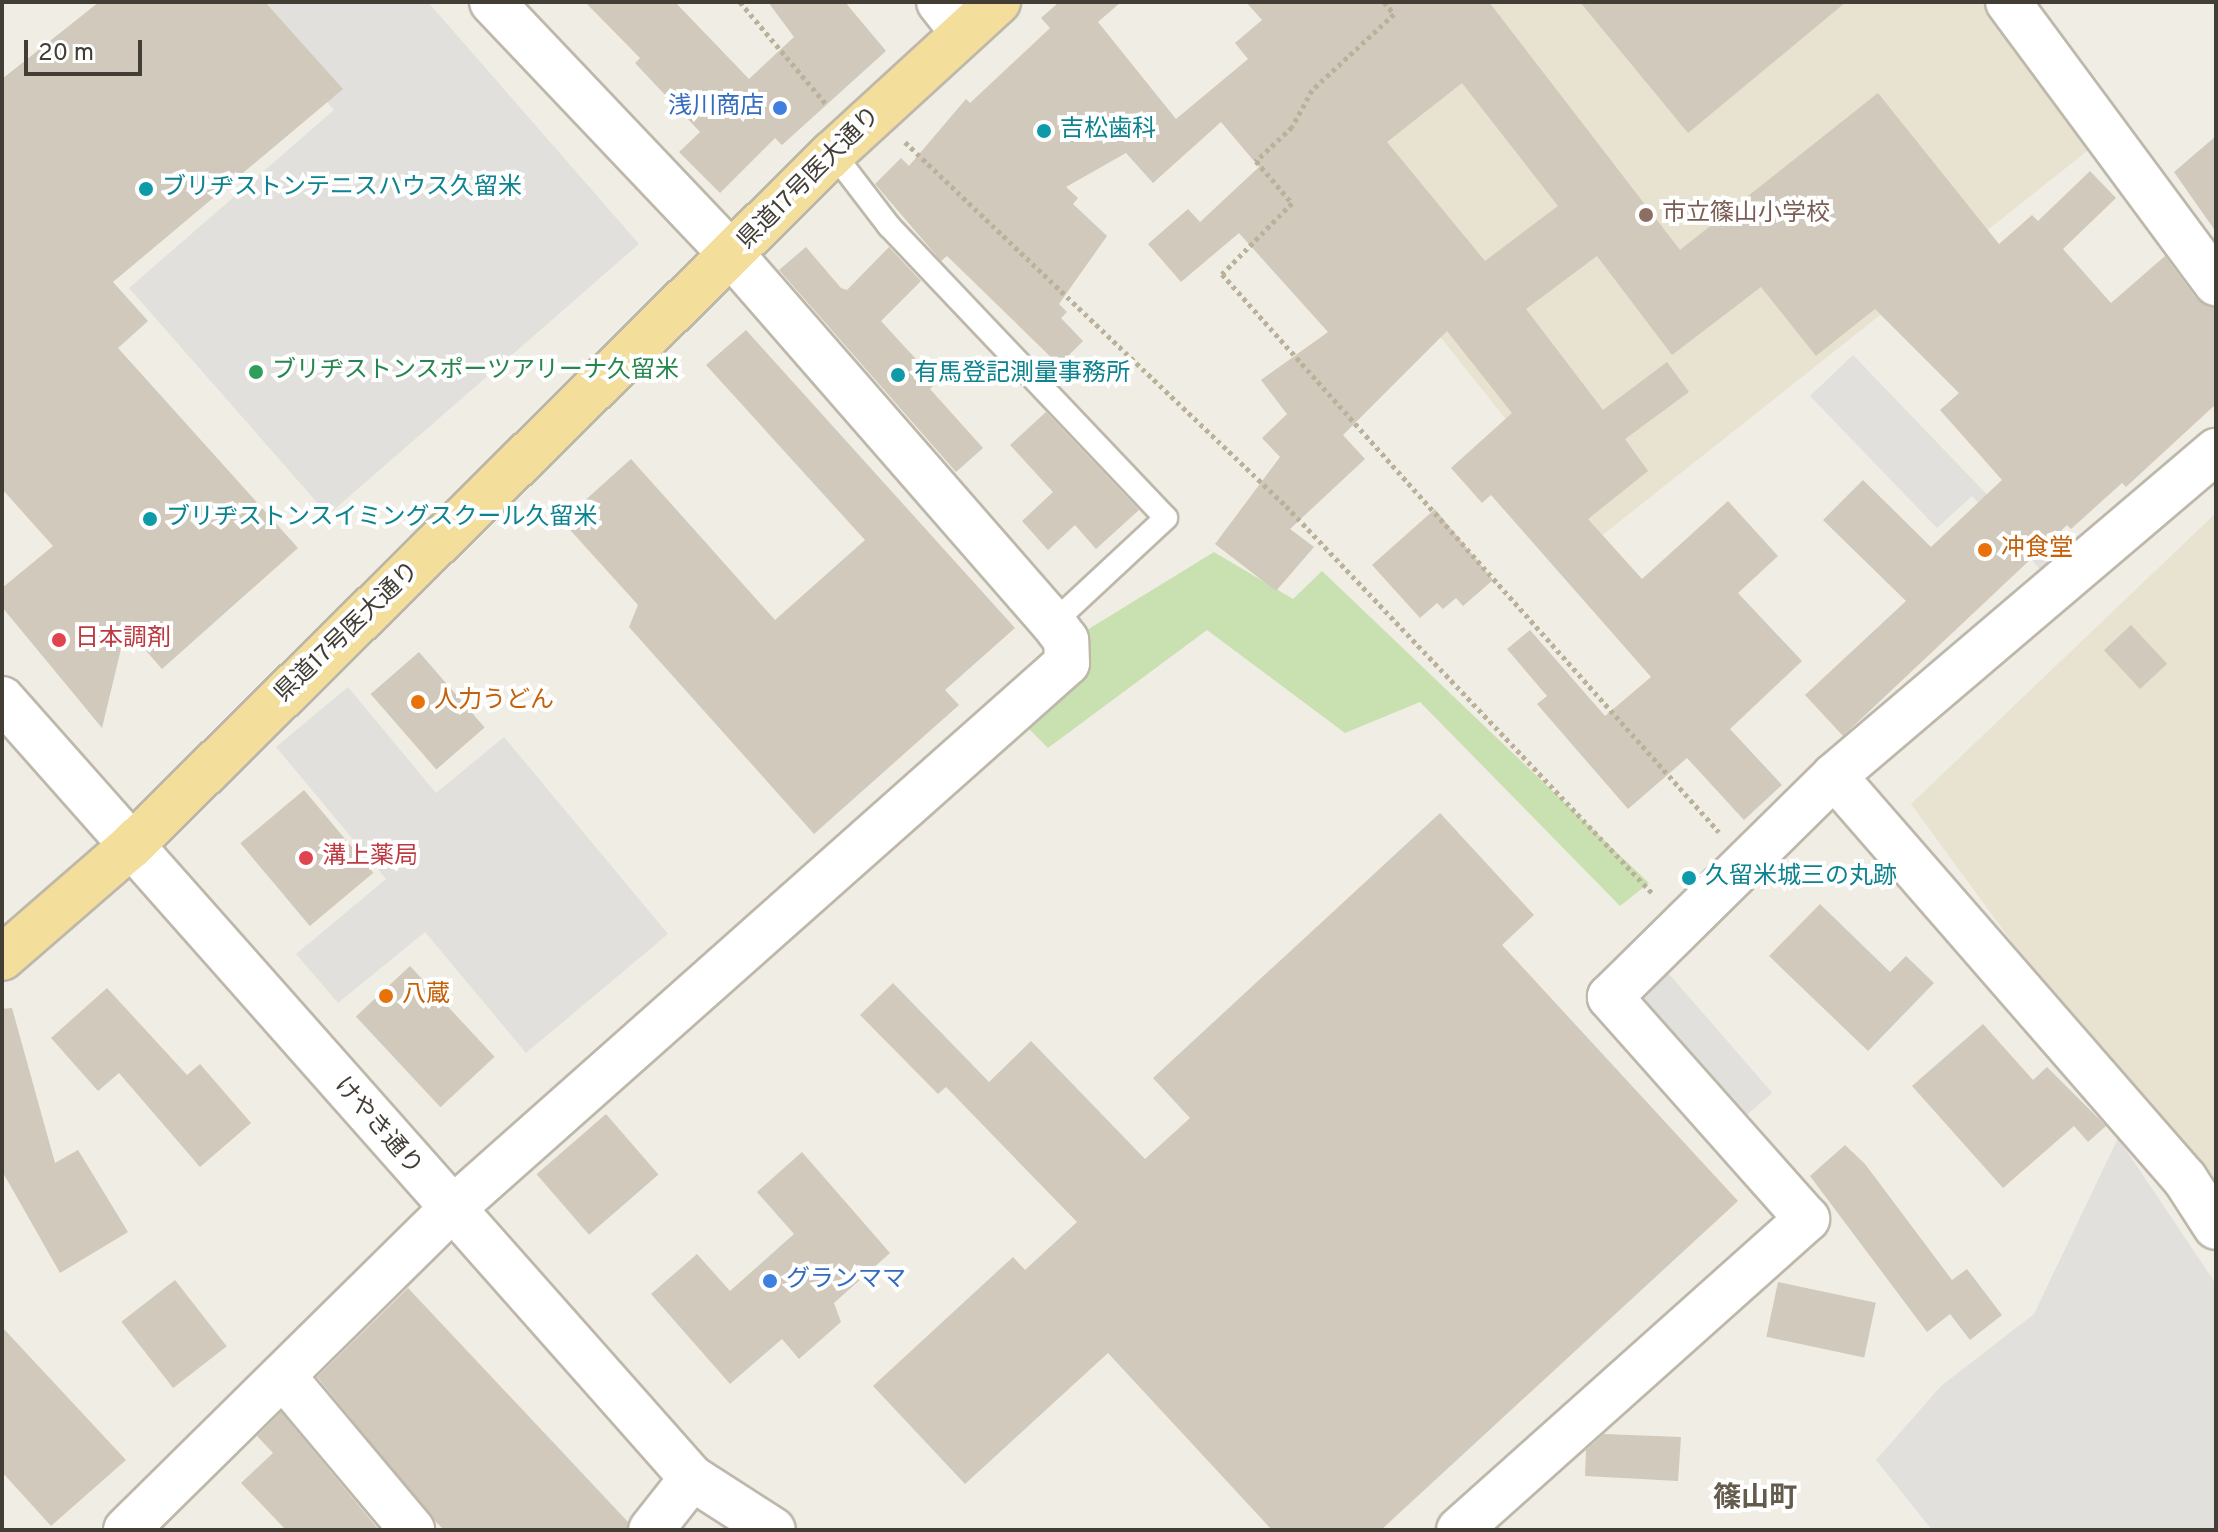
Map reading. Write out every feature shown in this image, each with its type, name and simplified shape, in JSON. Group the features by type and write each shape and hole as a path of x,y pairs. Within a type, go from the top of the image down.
{"main road":[{"name":"県道17号医大通り","path":"2,958 131,846 733,256 843,144 951,18 998,2"}],"street":[{"path":"126,1530 450,1211 1067,663 1066,640 1053,623 733,256 492,2"},
{"path":"2008,2 2216,283"},
{"path":"1459,1530 1807,1219 1610,997 1834,776 2216,451"},
{"name":"けやき通り","path":"2,699 450,1211 692,1478 773,1530"},
{"path":"1834,776 2185,1179 2216,1227"},
{"path":"283,1376 412,1530"},
{"path":"651,1530 692,1478"}],"lane":[{"path":"843,144 889,226 1166,518 1053,623"}],"path":[{"path":"740,2 843,144"},
{"path":"1384,2 1394,14 1312,90 1292,127 1256,161 1292,203 1222,274 1746,862"},
{"path":"902,139 1286,506 1683,925"}],"shaded area":[{"path":"240,2 428,2 639,244 328,515 129,288 334,110"},
{"path":"1463,2 1987,2 2096,144 1600,537 1283,140"},
{"path":"1853,355 2000,508 2017,494 2067,546 2041,570 1972,496 1937,528 1810,396"},
{"path":"2216,513 2216,1221 1911,804"},
{"path":"348,687 436,793 504,737 668,934 526,1053 425,932 338,1003 296,954 386,879 276,747"},
{"path":"1662,966 1772,1093 1737,1124 1627,997"},
{"path":"2118,1138 2216,1284 2216,1530 1932,1530 1876,1460 1941,1386 2034,1314"}],"green space":[{"path":"1214,552 1293,599 1322,571 1649,883 1620,906 1420,702 1345,733 1207,630 1048,748 1026,726 1079,674 1087,630"}],"building":[{"path":"99,2 265,2 343,89 113,282 148,321 118,348 298,548 162,669 126,628 102,728 2,607 2,588 53,546 2,489 2,79"},
{"path":"585,2 675,2 749,79 794,37 768,2 845,2 886,51 782,145 775,138 720,193 679,152 700,132 635,63 640,58"},
{"path":"1059,2 1121,2 1098,22 1176,119 1248,59 1235,43 1262,20 1246,2 1489,2 1680,250 1878,93 1999,244 2032,215 2038,221 2090,171 2116,198 2063,249 2111,303 2165,256 2196,298 2216,308 2216,404 2126,487 2122,483 2071,529 2067,525 1843,736 1805,695 1906,601 1823,520 1863,480 1931,547 2002,480 1940,410 1959,393 1875,309 1816,356 1761,287 1672,355 1597,256 1526,309 1603,410 1667,362 1689,392 1625,439 1648,471 1588,519 1642,579 1728,501 1778,556 1738,593 1802,661 1730,729 1782,785 1744,820 1687,758 1628,809 1537,704 1547,696 1507,649 1530,630 1605,716 1651,677 1491,495 1482,503 1451,468 1512,413 1447,331 1343,435 1365,459 1290,529 1314,547 1276,591 1215,544 1280,457 1262,438 1287,414 1261,380 1328,332 1239,233 1181,282 1148,244 1188,209 1200,222 1259,167 1221,122 1153,183 1126,153 1066,187 1078,198 1073,204 1107,236 1059,304 1067,312 1061,318 1083,341 1059,365 947,256 941,261 875,184 901,158 909,166 966,99 970,103 1050,28 1041,18","holes":["1462,83 1558,206 1485,261 1387,142"]},
{"path":"1580,2 1846,2 1688,133"},
{"path":"2216,136 2216,232 2174,172"},
{"path":"806,247 841,288 847,290 889,247 921,281 881,321 937,382 930,389 983,448 956,472 779,270"},
{"path":"746,330 1015,628 945,690 959,705 814,834 629,627 638,605 562,521 631,459 775,620 865,540 706,365"},
{"path":"1046,412 1139,510 1096,549 1075,525 1048,550 1022,521 1053,492 1010,445"},
{"path":"1435,509 1493,580 1463,606 1456,598 1443,609 1437,603 1420,618 1372,565"},
{"path":"2131,625 2167,664 2140,689 2104,650"},
{"path":"419,652 485,727 436,769 371,694"},
{"name":"溝上薬局","path":"304,790 373,873 310,926 240,843"},
{"path":"1440,813 1534,915 1502,945 1738,1201 1381,1530 1272,1530 1108,1353 965,1484 873,1386 1013,1257 1025,1270 1077,1222 946,1087 938,1094 860,1015 893,983 989,1082 1031,1041 1145,1159 1190,1118 1153,1078"},
{"path":"1820,904 1890,972 1906,956 1934,983 1868,1051 1769,956"},
{"path":"410,966 495,1057 440,1107 356,1016"},
{"path":"107,988 187,1075 200,1064 251,1123 200,1167 119,1073 98,1091 51,1038"},
{"path":"12,1008 55,1163 78,1150 128,1232 60,1273 2,1171 2,1009"},
{"path":"1983,1024 2033,1080 2047,1067 2106,1126 2088,1142 2074,1126 2003,1188 1912,1086"},
{"path":"606,1114 658,1174 589,1235 537,1174"},
{"path":"1845,1145 1865,1164 1952,1280 1967,1269 2002,1315 1970,1340 1950,1314 1927,1332 1810,1176"},
{"path":"802,1152 890,1253 834,1303 841,1322 799,1359 782,1339 730,1384 651,1294 697,1254 730,1291 794,1234 757,1192"},
{"path":"175,1280 227,1346 173,1388 121,1322"},
{"path":"1778,1282 1876,1303 1864,1358 1766,1337"},
{"path":"408,1288 628,1522 627,1530 444,1530 433,1519 317,1377"},
{"path":"2,1327 126,1460 51,1526 2,1472"},
{"path":"281,1412 379,1530 286,1530 241,1483 273,1453 257,1436"},
{"path":"1604,1434 1681,1437 1678,1481 1585,1476 1586,1450"}],"place":[{"name":"浅川商店","path":"780,108"},
{"name":"吉松歯科","path":"1044,131"},
{"name":"ブリヂストンテニスハウス久留米","path":"146,189"},
{"name":"市立篠山小学校","path":"1646,215"},
{"name":"ブリヂストンスポーツアリーナ久留米","path":"256,372"},
{"name":"有馬登記測量事務所","path":"898,375"},
{"name":"ブリヂストンスイミングスクール久留米","path":"150,519"},
{"name":"冲食堂","path":"1985,550"},
{"name":"日本調剤","path":"59,640"},
{"name":"人力うどん","path":"418,702"},
{"name":"溝上薬局","path":"306,858"},
{"name":"久留米城三の丸跡","path":"1689,878"},
{"name":"八蔵","path":"386,996"},
{"name":"グランママ","path":"770,1281"}],"district":[{"name":"篠山町","path":"1755,1499"}]}
